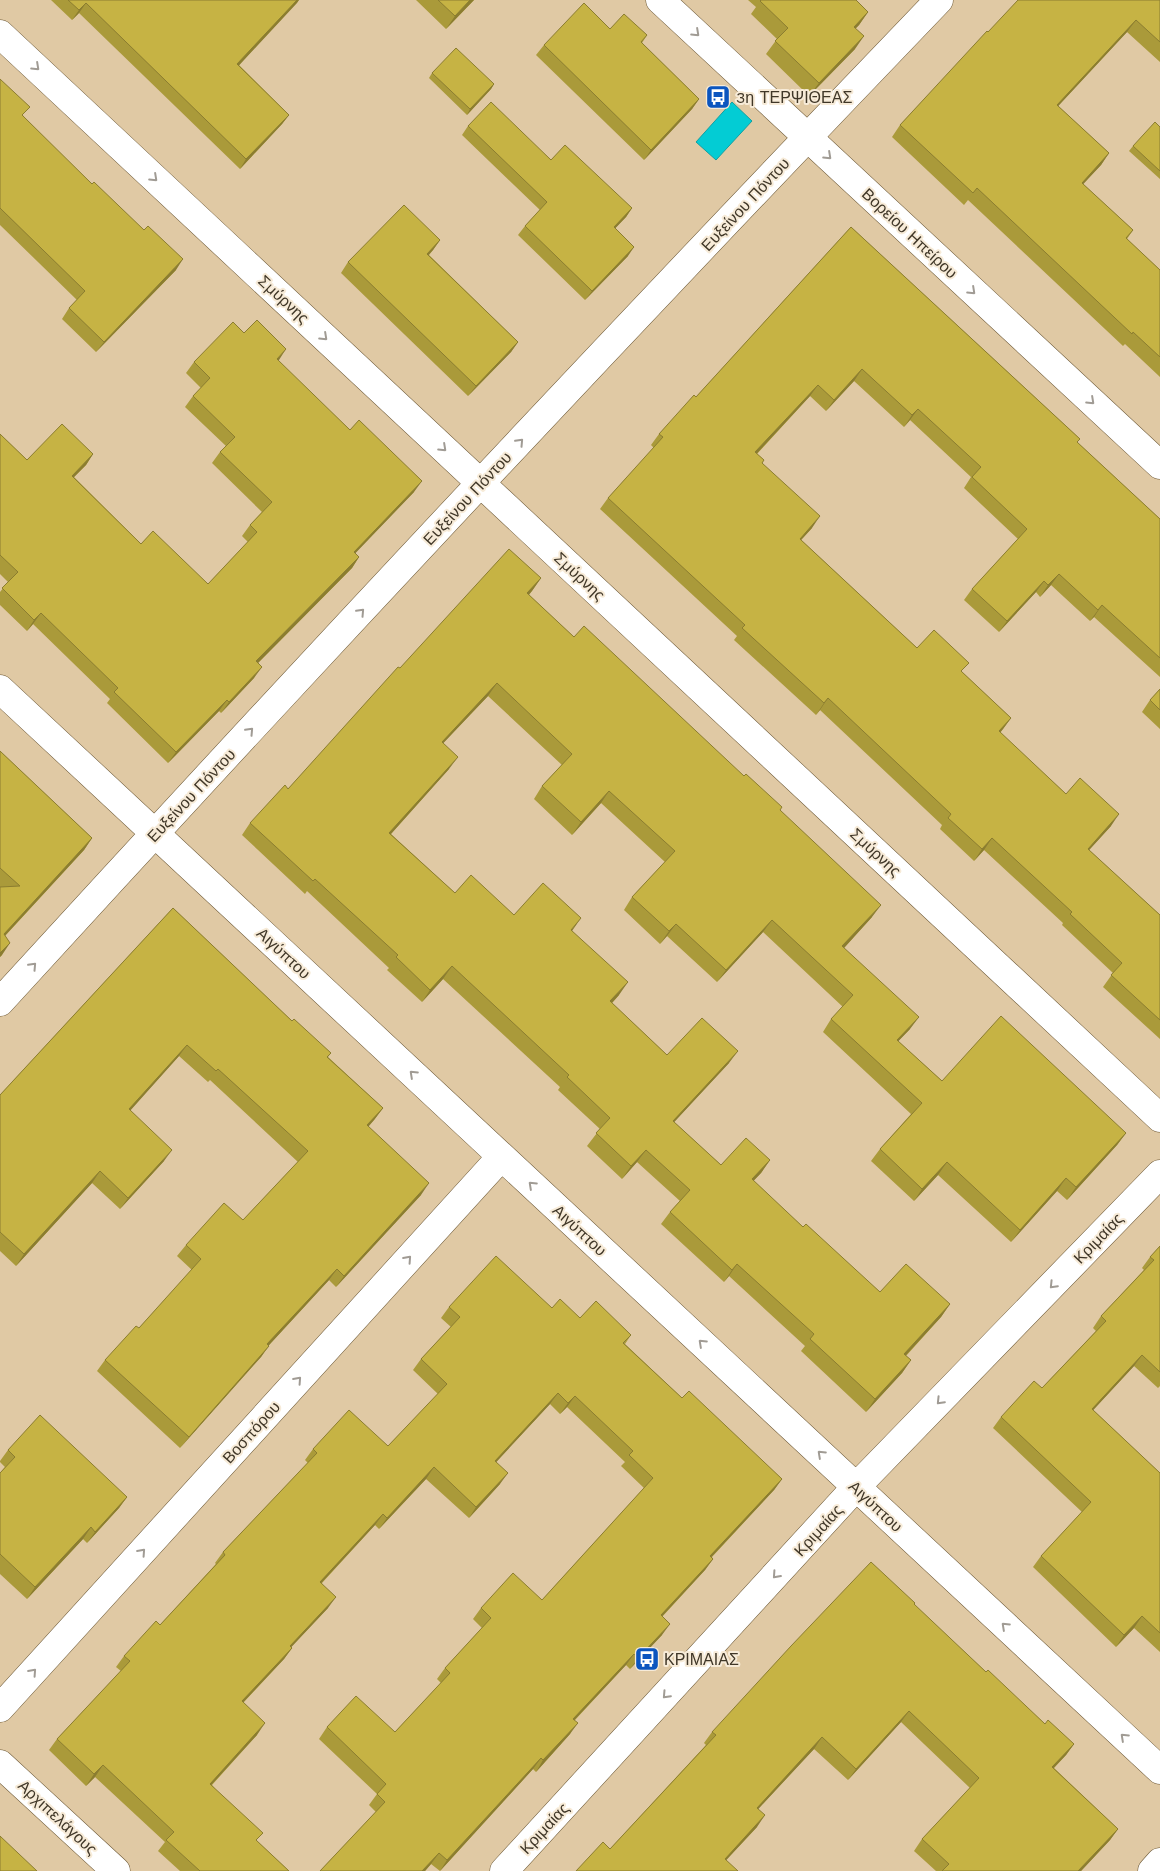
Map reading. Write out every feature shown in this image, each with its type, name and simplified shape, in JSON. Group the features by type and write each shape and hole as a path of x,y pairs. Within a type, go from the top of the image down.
{"street":[{"name":"Βορείου Ηπείρου","path":"660,0 1160,465"},
{"name":"Ευξείνου Πόντου","path":"0,1002 481,483 939,0"},
{"name":"Σμύρνης","path":"0,34 1160,1118"},
{"name":"Αιγύπτου","path":"0,689 1160,1770"},
{"name":"Βοσπόρου","path":"0,1708 501,1157"},
{"name":"Κριμαίας","path":"504,1871 856,1487 1160,1174"},
{"name":"Αρχιπελάγους","path":"0,1764 116,1871"},
{"path":"1152,1871 1160,1862"}],"water":[{"path":"732,102 752,121 716,160 696,142"}],"building":[{"path":"68,0 297,0 237,64 289,115 246,159 86,3 79,10"},
{"path":"438,0 470,0 455,16"},
{"path":"761,0 856,0 868,12 854,27 864,36 819,83 775,41 788,28"},
{"path":"1018,0 1160,0 1160,42 1136,20 1057,105 1109,153 1082,183 1133,230 1126,238 1160,270 1160,357 1133,332 1132,334 977,188 973,193 900,125"},
{"path":"584,3 610,29 624,14 647,35 641,42 699,99 651,150 544,45"},
{"path":"456,48 494,84 470,109 432,73"},
{"path":"0,79 30,107 22,115 92,184 94,182 144,230 148,226 183,259 104,342 69,308 85,291 0,208"},
{"path":"491,102 551,160 565,145 632,208 614,227 634,247 592,291 525,226 547,202 468,126"},
{"path":"1155,122 1160,127 1160,171 1133,146"},
{"path":"404,205 440,240 427,254 518,342 476,386 348,262"},
{"path":"851,227 1080,439 1077,442 1160,519 1160,658 1102,605 1098,610 1059,574 1048,585 1044,581 1007,621 972,589 1027,529 972,477 981,467 918,409 912,415 862,369 834,400 818,385 755,452 764,460 762,463 820,516 800,539 917,648 934,630 969,663 961,671 1011,718 999,731 1066,794 1080,778 1119,814 1088,849 1160,915 1160,1020 1111,975 1122,963 1070,914 1072,912 992,838 982,849 948,818 951,814 828,698 824,703 742,628 745,625 608,498 663,437 659,434 694,395 696,397"},
{"path":"257,320 286,349 277,359 350,430 359,420 422,481 354,552 359,557 256,661 262,667 229,702 227,700 176,752 114,692 118,688 41,613 34,620 2,588 18,572 0,555 0,434 27,460 62,424 93,454 72,476 141,544 153,531 208,584 257,532 250,525 272,502 220,452 235,437 193,396 210,378 194,362 233,322 244,333"},
{"path":"509,549 541,578 527,593 574,637 584,626 744,776 746,774 782,807 780,810 881,905 842,946 919,1017 897,1040 942,1081 1001,1016 1126,1133 1076,1187 1066,1178 1020,1230 947,1162 922,1189 880,1149 922,1103 831,1019 853,995 772,920 726,970 676,924 669,931 632,897 675,851 609,791 581,822 542,786 572,754 497,683 442,742 458,757 389,833 455,893 471,875 514,915 543,883 581,918 571,930 628,982 610,1001 667,1055 702,1018 738,1051 673,1121 721,1165 746,1138 770,1160 752,1179 803,1227 806,1224 880,1292 906,1264 950,1304 904,1354 911,1360 875,1399 810,1339 814,1334 737,1264 732,1270 670,1212 690,1190 646,1150 631,1166 596,1133 610,1118 567,1077 569,1075 452,966 430,990 396,957 398,955 250,823 285,785 288,789 398,667 400,668"},
{"path":"1160,689 1160,710 1150,700"},
{"path":"0,751 92,838 4,934 10,943 0,953 0,887 20,886 0,868"},
{"path":"173,908 292,1021 294,1019 331,1053 327,1057 383,1108 367,1125 429,1183 344,1276 337,1269 267,1344 269,1346 189,1437 105,1360 136,1326 139,1328 201,1259 186,1245 224,1203 243,1220 308,1151 218,1069 216,1071 187,1045 129,1109 172,1150 128,1198 100,1171 24,1254 0,1232 0,1095"},
{"path":"1160,1246 1160,1372 1142,1355 1092,1409 1160,1473 1160,1633 1142,1616 1124,1635 1041,1556 1091,1502 1001,1417 1034,1381 1042,1388 1106,1321 1101,1316 1154,1260 1150,1257"},
{"path":"496,1256 552,1308 560,1299 580,1318 596,1301 631,1335 623,1343 682,1398 689,1391 782,1479 710,1556 713,1559 661,1615 670,1624 638,1658 634,1654 573,1719 578,1723 543,1760 541,1758 447,1860 439,1853 422,1871 320,1871 385,1802 377,1794 386,1784 327,1727 356,1696 395,1732 450,1673 445,1668 491,1618 481,1608 513,1573 542,1600 653,1478 629,1455 633,1451 575,1396 568,1403 558,1393 495,1461 508,1473 476,1507 434,1467 387,1518 383,1514 320,1582 336,1597 290,1646 292,1648 242,1701 265,1723 210,1784 263,1833 256,1840 289,1871 200,1871 166,1840 174,1832 103,1765 94,1774 57,1739 130,1661 124,1656 156,1621 160,1625 225,1555 223,1552 317,1453 313,1449 349,1410 388,1446 447,1384 421,1359 460,1317 449,1307"},
{"path":"40,1415 127,1497 95,1532 91,1527 35,1587 0,1554 0,1473 15,1457 8,1450"},
{"path":"871,1562 986,1672 988,1670 1045,1724 1048,1720 1074,1744 1052,1767 1118,1829 1078,1871 942,1871 949,1864 922,1839 979,1778 909,1711 856,1769 822,1737 757,1808 765,1815 725,1859 738,1871 576,1871 603,1842 610,1849 716,1735 712,1732"},
{"path":"0,1836 37,1871 0,1871"}],"place":[{"name":"3η ΤΕΡΨΙΘΕΑΣ","path":"718,97"},
{"name":"ΚΡΙΜΑΙΑΣ","path":"647,1659"}]}
